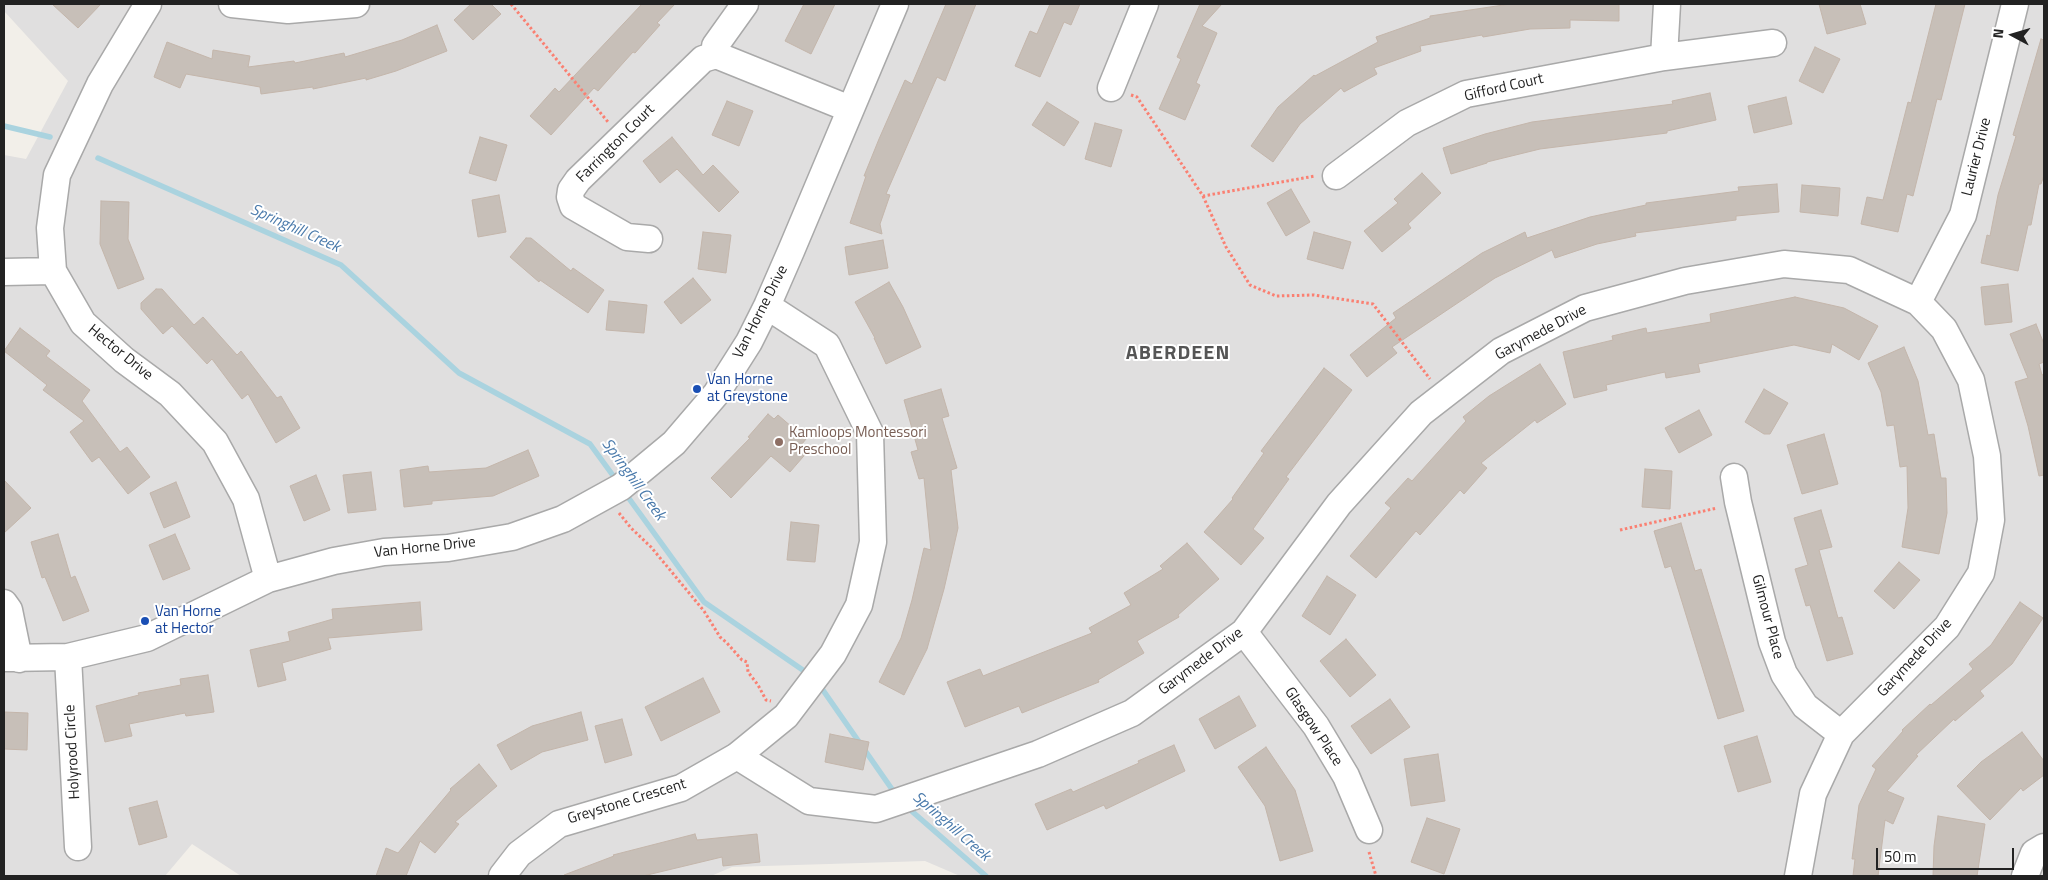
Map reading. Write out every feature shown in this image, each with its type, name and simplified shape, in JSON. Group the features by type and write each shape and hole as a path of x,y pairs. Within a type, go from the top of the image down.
{"street":[{"name":"Hector Drive","path":"148,4 100,84 57,175 50,228 53,271 83,323 124,360 170,394 215,442 246,499 268,579"},
{"path":"232,4 288,10 356,4"},
{"path":"745,4 715,46 716,54 850,109"},
{"name":"Van Horne Drive","path":"11,658 68,657 147,638 268,579 334,561 384,552 448,548 512,537 563,519 621,487 674,442 716,394 749,342 768,306 895,4"},
{"path":"1111,88 1145,4"},
{"path":"1664,58 1667,4"},
{"name":"Laurier Drive","path":"1918,302 1963,215 2015,4"},
{"name":"Gifford Court","path":"1336,176 1407,123 1466,94 1664,58 1773,43"},
{"name":"Farrington Court","path":"649,240 627,237 573,206 570,198 571,190 578,180 703,59 716,54"},
{"name":"Garymede Drive","path":"737,756 809,801 876,809 1038,754 1132,713 1244,632 1339,504 1421,413 1501,351 1585,308 1685,281 1784,264 1849,270 1918,302 1944,329 1971,380 1987,456 1991,520 1981,573 1947,627 1841,734 1813,794 1798,876"},
{"path":"4,272 53,271"},
{"name":"Greystone Crescent","path":"502,876 519,854 559,824 681,788 737,756 786,716 833,654 859,605 873,542 870,433 827,345 768,306"},
{"name":"Gilmour Place","path":"1734,477 1738,502 1772,642 1784,674 1806,706 1841,734"},
{"path":"4,603 9,610 11,658"},
{"name":"Glasgow Place","path":"1244,632 1316,726 1346,776 1369,840"},
{"name":"Holyrood Circle","path":"68,657 78,847"},
{"path":"2025,876 2034,853 2044,847"}],"path":[{"path":"511,4 613,128"},
{"path":"1111,88 1137,98 1203,196 1226,247 1250,285 1276,296 1314,295 1373,304 1430,379"},
{"path":"1203,196 1314,176 1336,176"},
{"path":"1620,530 1738,502"},
{"path":"617,510 631,528 651,547 704,611 720,637 742,660 747,662 748,672 766,700 774,702"},
{"path":"1369,840 1376,876"}],"shaded area":[{"path":"4,4 2044,4 2044,876 960,876 925,861 732,867 711,876 241,876 192,844 165,876 4,876 4,155 26,159 68,81 4,11"}],"building":[{"path":"52,4 101,4 78,28"},
{"path":"471,4 491,4 501,14 473,40 454,20"},
{"path":"642,4 675,4 657,23 660,25 635,53 633,52 598,91 594,88 551,135 530,116 555,88 559,92"},
{"path":"804,4 835,4 811,54 785,41"},
{"path":"946,4 976,4 945,81 937,77 886,194 890,195 880,224 882,234 850,223 866,176 864,176 879,139 905,80 912,84"},
{"path":"1050,4 1080,4 1071,25 1064,22 1040,77 1015,66 1030,31 1037,34"},
{"path":"1200,4 1222,4 1202,26 1217,33 1196,83 1200,85 1185,120 1159,109 1181,59 1177,57"},
{"path":"1510,4 1619,4 1619,21 1570,20 1570,28 1530,29 1420,46 1421,51 1374,68 1377,74 1344,92 1341,88 1300,124 1273,162 1251,146 1278,107 1314,75 1378,42 1376,37 1430,18 1430,16"},
{"path":"1819,4 1860,4 1866,24 1827,34"},
{"path":"1936,4 1965,4 1941,100 1937,99 1913,196 1907,194 1898,232 1861,224 1867,197 1883,200 1908,102 1911,103"},
{"path":"437,25 447,51 396,71 366,80 366,78 313,89 313,87 261,94 260,87 186,74 180,88 154,77 167,42 212,59 213,50 250,56 248,67 294,61 295,63 344,53 345,57 402,40"},
{"path":"2041,39 2044,40 2044,175 2041,184 2039,184 2031,225 2028,225 2018,271 1981,263 1987,235 1990,236 1998,195 2016,136 2013,135"},
{"path":"1815,47 1840,59 1823,93 1799,81"},
{"path":"1710,93 1716,120 1667,131 1667,133 1540,149 1487,162 1451,174 1443,148 1485,134 1532,122 1673,104 1672,101"},
{"path":"1786,97 1792,124 1754,133 1748,106"},
{"path":"727,101 753,111 739,146 712,135"},
{"path":"1047,102 1079,122 1064,146 1032,125"},
{"path":"1095,123 1122,130 1111,167 1085,159"},
{"path":"480,137 507,145 496,181 469,173"},
{"path":"672,137 703,175 713,165 739,192 719,212 677,169 660,183 643,161"},
{"path":"1422,173 1441,193 1408,224 1411,228 1382,252 1364,231 1398,203 1394,199"},
{"path":"1777,184 1779,212 1736,216 1736,220 1635,233 1636,236 1597,244 1555,258 1552,250 1495,278 1392,347 1397,353 1367,377 1350,355 1396,318 1393,313 1482,253 1525,232 1527,238 1590,217 1646,205 1646,203 1739,191 1738,187"},
{"path":"1802,185 1840,188 1838,216 1800,212"},
{"path":"1291,189 1310,222 1286,236 1267,203"},
{"path":"499,195 506,232 478,237 472,200"},
{"path":"101,201 129,202 128,239 144,279 118,289 100,244"},
{"path":"703,232 731,235 726,273 698,269"},
{"path":"1314,232 1351,242 1343,269 1307,259"},
{"path":"526,238 531,238 571,271 573,268 604,290 588,313 540,280 539,282 510,257"},
{"path":"883,240 888,268 849,275 845,247"},
{"path":"693,278 711,300 681,324 664,302"},
{"path":"889,282 903,307 921,347 886,364 875,338 855,302"},
{"path":"2008,284 2012,322 1985,325 1981,287"},
{"path":"156,289 162,289 194,325 203,317 237,355 241,351 277,398 281,396 300,428 276,443 248,394 242,399 212,359 207,364 172,326 163,334 141,309 141,303"},
{"path":"1795,297 1844,308 1878,326 1859,360 1832,344 1830,353 1794,345 1698,364 1700,372 1666,378 1665,372 1606,385 1607,390 1574,398 1563,352 1613,340 1612,336 1646,328 1647,333 1711,322 1710,314"},
{"path":"609,301 647,305 644,333 606,330"},
{"path":"2036,324 2044,344 2044,362 2039,364 2042,375 2044,374 2044,475 2039,476 2028,426 2015,382 2028,378 2010,334"},
{"path":"20,328 50,351 46,356 90,390 82,401 120,452 127,447 150,477 128,494 99,457 92,462 70,432 84,421 43,390 47,385 4,351"},
{"path":"1904,347 1918,381 1928,435 1934,434 1941,478 1946,478 1947,513 1939,554 1902,547 1908,508 1907,466 1900,467 1894,425 1887,426 1881,392 1868,363"},
{"path":"1540,364 1566,404 1537,423 1535,420 1481,463 1487,468 1464,494 1460,490 1420,535 1416,531 1376,578 1350,556 1391,508 1385,503 1408,478 1412,481 1466,421 1463,417 1489,396"},
{"path":"1324,368 1352,390 1286,477 1289,479 1253,529 1264,538 1241,565 1204,532 1233,499 1264,453 1261,451"},
{"path":"941,389 949,416 942,418 957,468 951,470 958,528 944,589 927,649 904,695 879,682 901,638 924,548 931,550 924,478 919,479 911,452 918,450 904,400"},
{"path":"1764,389 1788,403 1770,434 1764,434 1745,422"},
{"path":"1699,410 1712,435 1679,453 1665,428"},
{"path":"768,414 774,419 778,415 806,439 802,444 809,450 790,472 771,456 731,498 711,478 750,438 748,437"},
{"path":"1824,434 1838,484 1802,494 1787,445"},
{"path":"528,450 539,476 493,496 432,501 432,504 404,507 400,470 428,466 429,472 486,468"},
{"path":"1645,469 1672,471 1670,509 1642,507"},
{"path":"371,472 376,510 348,513 343,475"},
{"path":"316,475 330,510 304,521 290,486"},
{"path":"4,480 31,508 4,533"},
{"path":"176,482 190,517 164,528 150,493"},
{"path":"1821,510 1832,547 1819,550 1838,618 1842,617 1853,654 1827,661 1810,605 1806,606 1795,569 1808,565 1794,518"},
{"path":"791,522 819,525 815,562 787,560"},
{"path":"1681,523 1695,571 1701,569 1744,711 1718,719 1671,566 1665,568 1654,531"},
{"path":"58,534 71,578 75,576 89,611 63,621 45,577 42,578 31,542"},
{"path":"175,534 190,569 163,580 149,545"},
{"path":"1187,543 1219,579 1178,615 1179,617 1137,641 1144,653 1098,680 1099,682 1022,713 1019,706 965,727 947,682 980,669 983,676 1092,633 1089,628 1131,605 1124,593 1163,569 1160,566"},
{"path":"1899,562 1920,580 1894,609 1874,591"},
{"path":"1327,576 1356,595 1330,635 1302,616"},
{"path":"420,602 422,630 328,638 331,649 282,663 286,680 258,687 250,650 290,641 288,632 333,619 332,609"},
{"path":"2020,602 2043,618 2012,664 1980,691 1984,696 1955,721 1954,719 1916,755 1918,756 1887,791 1904,798 1893,824 1885,820 1878,876 1853,876 1855,859 1852,859 1859,805 1876,769 1872,766 1902,730 1973,669 1969,664 1991,645"},
{"path":"1346,639 1376,675 1350,697 1320,661"},
{"path":"208,675 214,712 186,716 185,713 129,724 132,736 105,742 96,706 139,695 138,693 181,685 180,679"},
{"path":"703,678 720,712 661,741 645,707"},
{"path":"1239,696 1256,726 1215,749 1199,719"},
{"path":"1390,699 1410,727 1371,754 1351,726"},
{"path":"4,712 28,713 27,750 4,749"},
{"path":"581,712 588,740 542,752 511,770 497,745 532,726"},
{"path":"622,719 632,755 605,763 595,726"},
{"path":"2022,732 2044,761 2044,775 2023,791 2021,788 1990,820 1957,786 1981,762"},
{"path":"830,734 869,742 863,770 825,762"},
{"path":"1757,736 1771,782 1738,792 1724,746"},
{"path":"1174,745 1185,771 1106,809 1104,805 1047,830 1035,804 1071,789 1073,792 1139,763 1138,761"},
{"path":"1266,747 1295,790 1313,851 1280,861 1265,806 1238,767"},
{"path":"1438,754 1445,801 1411,806 1404,759"},
{"path":"479,764 497,786 455,822 459,824 435,853 420,841 406,876 376,876 386,848 398,853 450,789"},
{"path":"157,801 167,837 139,845 129,808"},
{"path":"1938,816 1985,824 1977,876 1933,876"},
{"path":"1427,818 1460,829 1444,874 1411,862"},
{"path":"695,834 697,840 757,834 760,862 723,866 722,857 643,876 564,876 613,855"}],"waterway":[{"name":"Springhill Creek","path":"4,126 50,137"},
{"name":"Springhill Creek","path":"98,158 341,265 459,373 590,444 617,481"},
{"name":"Springhill Creek","path":"625,493 704,602 810,675"},
{"name":"Springhill Creek","path":"818,683 896,795"},
{"name":"Springhill Creek","path":"907,807 986,876"}],"place":[{"name":"Van Horne at Greystone","path":"697,389"},
{"name":"Kamloops Montessori Preschool","path":"779,442"},
{"name":"Van Horne at Hector","path":"145,621"}],"district":[{"name":"ABERDEEN","path":"1178,354"}]}
